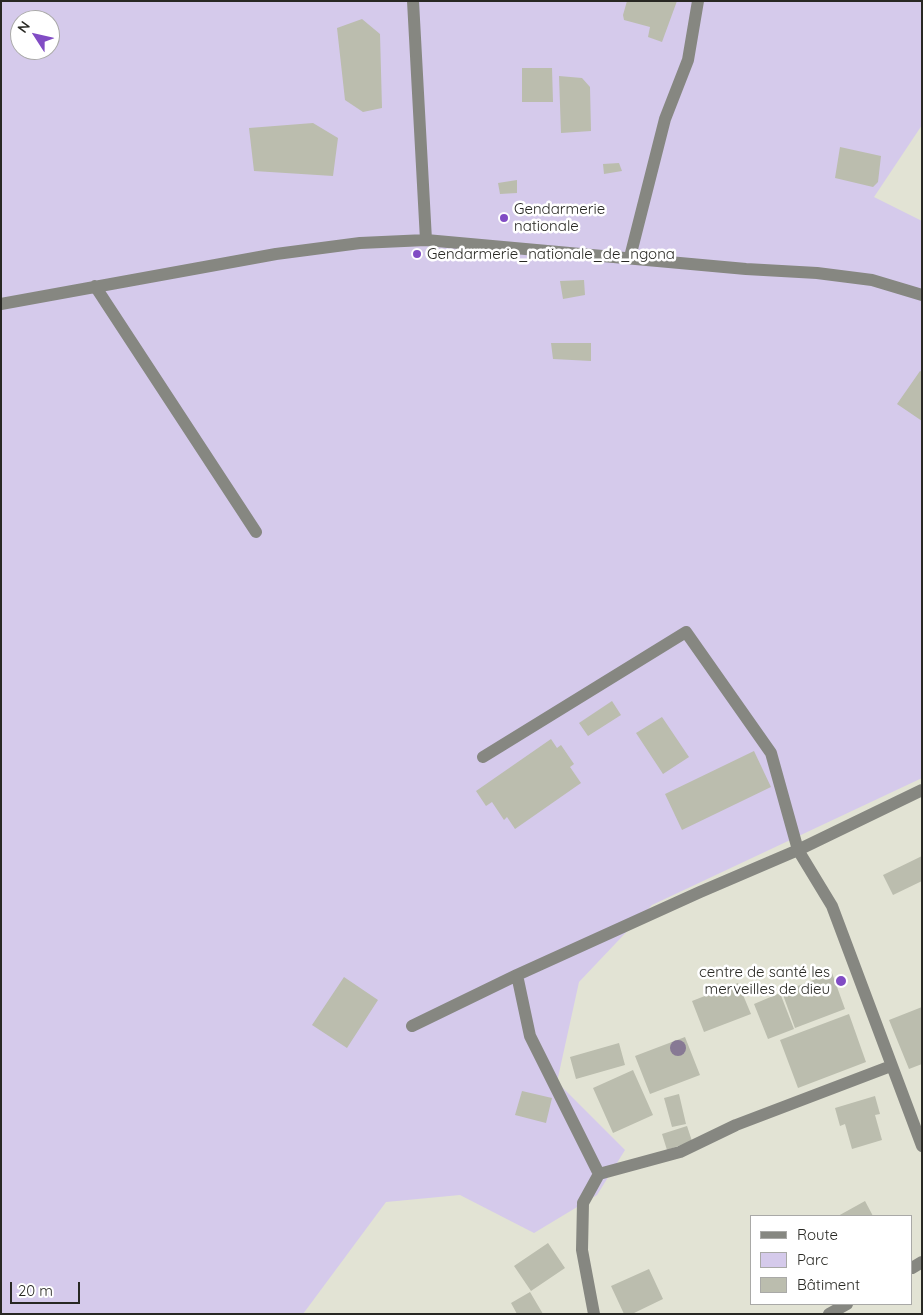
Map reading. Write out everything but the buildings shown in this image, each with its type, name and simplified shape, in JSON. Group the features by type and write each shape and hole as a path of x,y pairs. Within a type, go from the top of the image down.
{"street":[{"path":"413,1 426,240"},
{"path":"630,257 666,119 688,60 698,1"},
{"path":"1,304 276,254 360,243 426,240 826,274 872,280 922,295"},
{"path":"95,286 256,532"},
{"path":"483,757 686,632 771,753 798,850 832,906 922,1146"},
{"path":"412,1026 700,892 798,850 922,790"},
{"path":"517,976 530,1036 599,1174"},
{"path":"594,1314 582,1250 584,1203 599,1174 680,1152 736,1125 891,1066"},
{"path":"829,1314 845,1305"}],"green space":[{"path":"1,1 922,1 922,125 874,197 922,221 922,778 652,905 579,982 557,1082 625,1150 597,1195 534,1233 460,1195 386,1202 303,1314 1,1314"}],"place":[{"name":"Gendarmerie nationale","path":"504,218"},
{"name":"Gendarmerie_nationale_de_ngona","path":"417,254"},
{"name":"centre de santé les merveilles de dieu","path":"841,981"}]}
